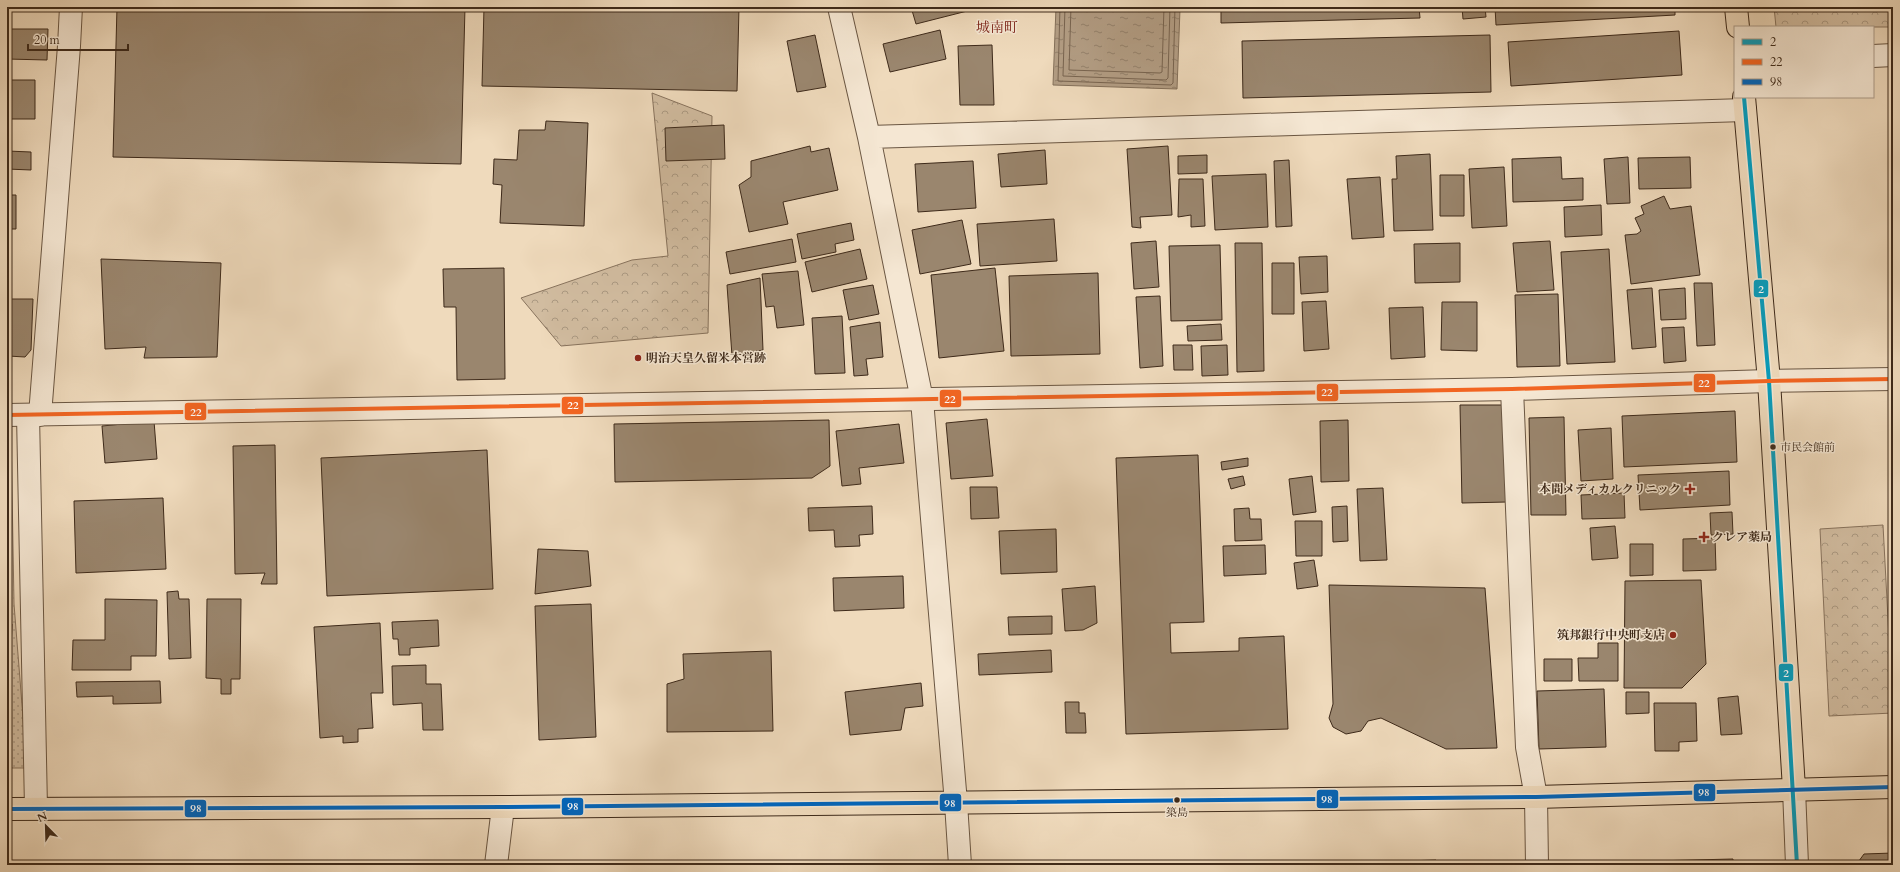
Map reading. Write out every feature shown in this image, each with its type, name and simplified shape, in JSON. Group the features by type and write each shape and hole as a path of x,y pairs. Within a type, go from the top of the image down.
{"main road":[{"path":"1736,7 1738,26"},
{"path":"1745,104 1769,381 1794,788"},
{"path":"7,809 503,807 1536,797 1794,788 1893,787"}],"street":[{"path":"36,808 25,415 69,46 71,7"},
{"path":"839,7 869,137 922,400 960,865"},
{"path":"1874,56 1893,55"},
{"path":"869,137 1745,104"},
{"path":"25,415 1512,389 1769,381 1893,379"},
{"path":"1512,389 1527,747 1536,797 1537,865"},
{"path":"1794,788 1797,865"},
{"path":"496,865 503,807"}],"green space":[{"path":"1774,7 1893,7 1893,27 1776,26"},
{"path":"652,93 712,116 708,333 561,346 521,298 632,260 668,256"},
{"path":"7,431 11,431 14,604 27,768 7,768"},
{"path":"1883,525 1893,713 1829,716 1820,529"}],"water":[{"path":"1056,7 1180,9 1177,89 1053,85"}],"building":[{"path":"117,7 465,7 461,164 113,157"},
{"path":"484,7 739,7 737,91 482,86"},
{"path":"911,7 983,7 916,24"},
{"path":"1221,7 1419,7 1420,18 1221,23"},
{"path":"1462,7 1485,7 1486,17 1463,19"},
{"path":"1495,7 1675,7 1675,15 1496,25"},
{"path":"7,29 48,29 47,60 7,59"},
{"path":"940,30 946,59 890,72 883,44"},
{"path":"1679,31 1682,75 1511,86 1508,42"},
{"path":"815,35 826,87 797,92 787,41"},
{"path":"1490,35 1491,92 1243,98 1242,41"},
{"path":"992,45 994,105 960,105 958,46"},
{"path":"7,80 35,80 35,119 7,119"},
{"path":"546,121 588,123 584,226 500,223 502,185 493,184 494,159 517,160 519,130 545,130"},
{"path":"724,125 725,159 666,161 665,128"},
{"path":"810,146 811,152 829,148 838,190 783,202 788,224 749,232 739,185 751,177 751,161"},
{"path":"1168,146 1172,215 1140,217 1141,228 1132,227 1127,149"},
{"path":"1045,150 1047,184 1001,187 998,154"},
{"path":"7,151 31,152 31,170 7,169"},
{"path":"1430,154 1433,230 1394,231 1392,179 1397,179 1396,156"},
{"path":"1207,155 1207,173 1178,174 1178,156"},
{"path":"1561,157 1562,179 1583,178 1583,200 1513,202 1512,159"},
{"path":"1628,157 1630,203 1607,204 1604,159"},
{"path":"1690,157 1691,188 1639,189 1638,158"},
{"path":"1289,160 1292,226 1276,227 1274,161"},
{"path":"973,161 976,208 918,212 915,164"},
{"path":"1504,167 1507,226 1472,228 1469,169"},
{"path":"1266,174 1268,227 1215,230 1212,176"},
{"path":"1440,175 1464,175 1464,216 1440,216"},
{"path":"1380,177 1384,237 1352,239 1347,179"},
{"path":"1179,179 1203,179 1205,226 1191,227 1191,215 1178,217"},
{"path":"7,195 16,195 16,229 7,229"},
{"path":"1664,196 1670,209 1691,206 1700,275 1631,284 1625,235 1637,234 1641,231 1635,218 1644,214 1641,206"},
{"path":"1601,205 1602,235 1565,237 1564,207"},
{"path":"1054,219 1057,261 980,266 977,224"},
{"path":"962,220 971,264 920,274 912,230"},
{"path":"851,223 854,240 835,244 836,252 802,259 797,234"},
{"path":"792,239 796,262 730,274 726,252"},
{"path":"1156,241 1159,287 1134,289 1131,243"},
{"path":"1550,241 1554,290 1517,292 1513,243"},
{"path":"1235,243 1262,243 1264,371 1237,372"},
{"path":"1460,243 1460,282 1415,283 1414,244"},
{"path":"1220,245 1222,320 1171,321 1169,246"},
{"path":"860,249 867,279 812,292 805,262"},
{"path":"1609,249 1615,362 1567,364 1561,252"},
{"path":"1327,256 1328,292 1301,294 1299,257"},
{"path":"101,259 221,263 217,357 144,358 146,347 105,349"},
{"path":"1272,263 1294,263 1294,314 1272,314"},
{"path":"504,268 505,379 457,380 456,307 444,307 443,269"},
{"path":"995,268 1004,351 939,358 931,275"},
{"path":"798,271 804,325 777,328 774,306 766,307 762,274"},
{"path":"1098,273 1100,354 1011,356 1009,276"},
{"path":"760,278 763,350 732,356 727,285"},
{"path":"1694,283 1712,283 1715,345 1697,346"},
{"path":"873,285 879,314 849,320 843,290"},
{"path":"1652,288 1656,347 1632,349 1627,290"},
{"path":"1685,288 1686,319 1661,320 1659,290"},
{"path":"1558,294 1560,366 1517,367 1515,295"},
{"path":"1160,296 1163,366 1140,368 1136,297"},
{"path":"9,299 33,299 31,350 25,357 8,356"},
{"path":"1326,301 1329,349 1304,351 1302,302"},
{"path":"1442,302 1477,302 1477,351 1441,350"},
{"path":"1423,307 1425,357 1391,359 1389,308"},
{"path":"842,316 845,373 815,374 812,318"},
{"path":"880,322 883,357 866,359 868,375 854,376 850,327"},
{"path":"1221,324 1222,340 1188,341 1187,326"},
{"path":"1684,327 1686,361 1664,363 1662,328"},
{"path":"1173,345 1192,345 1193,370 1174,370"},
{"path":"1227,345 1228,375 1202,376 1201,346"},
{"path":"1460,405 1504,405 1507,502 1462,503"},
{"path":"1735,411 1737,462 1624,467 1622,416"},
{"path":"1564,417 1566,515 1531,515 1529,418"},
{"path":"987,419 993,476 951,479 946,423"},
{"path":"829,420 830,466 812,478 615,482 614,424"},
{"path":"1348,420 1349,481 1321,482 1320,421"},
{"path":"154,421 157,459 105,463 102,426"},
{"path":"899,424 904,463 859,468 861,484 842,486 836,431"},
{"path":"1611,428 1613,479 1581,481 1578,430"},
{"path":"275,445 277,584 261,584 265,573 235,574 233,446"},
{"path":"487,450 493,589 327,596 321,458"},
{"path":"1198,455 1204,622 1170,623 1171,653 1239,651 1239,638 1284,636 1288,729 1126,734 1116,458"},
{"path":"1248,458 1248,466 1222,470 1221,462"},
{"path":"1729,471 1730,505 1640,510 1638,475"},
{"path":"1243,476 1245,485 1231,489 1228,479"},
{"path":"1312,476 1316,512 1293,515 1289,479"},
{"path":"970,487 997,487 999,518 971,519"},
{"path":"1383,488 1387,560 1360,561 1357,489"},
{"path":"1624,493 1625,518 1582,519 1581,495"},
{"path":"163,498 166,569 76,573 74,501"},
{"path":"872,506 873,534 859,535 860,546 835,547 834,530 809,531 808,508"},
{"path":"1347,506 1348,541 1333,542 1332,507"},
{"path":"1249,508 1250,519 1261,519 1262,540 1235,541 1234,509"},
{"path":"1732,512 1733,534 1711,535 1710,513"},
{"path":"1295,521 1322,521 1322,556 1296,556"},
{"path":"1615,526 1618,558 1592,560 1590,528"},
{"path":"1056,529 1057,572 1001,574 999,531"},
{"path":"1715,538 1716,570 1683,571 1683,539"},
{"path":"1630,544 1653,544 1653,575 1630,576"},
{"path":"1265,545 1266,574 1224,576 1223,546"},
{"path":"538,549 588,551 591,586 535,594"},
{"path":"1314,560 1318,586 1297,589 1294,563"},
{"path":"903,576 904,608 834,611 833,578"},
{"path":"1701,580 1706,664 1682,688 1624,688 1625,581"},
{"path":"1329,585 1485,588 1497,748 1446,749 1381,718 1368,721 1361,731 1346,734 1333,727 1329,718 1333,704"},
{"path":"1095,586 1097,623 1083,630 1065,631 1062,589"},
{"path":"178,591 179,599 189,599 191,658 169,659 167,592"},
{"path":"105,599 157,600 156,656 131,656 131,670 72,670 73,640 105,640"},
{"path":"207,599 241,599 240,679 231,679 231,694 221,694 221,679 206,678"},
{"path":"591,604 596,737 539,740 535,606"},
{"path":"1052,616 1052,634 1009,635 1008,617"},
{"path":"438,620 439,646 410,648 410,655 399,655 398,639 393,639 392,622"},
{"path":"380,623 383,693 371,693 373,728 358,729 358,742 343,743 343,736 320,738 314,627"},
{"path":"7,624 12,624 11,649 7,649"},
{"path":"1598,643 1618,643 1618,681 1579,681 1578,658 1598,658"},
{"path":"1051,650 1052,672 979,675 978,654"},
{"path":"771,651 773,731 667,732 667,684 684,679 683,654"},
{"path":"1544,659 1572,659 1572,681 1544,681"},
{"path":"426,665 426,684 441,684 443,730 423,730 422,703 393,705 392,666"},
{"path":"160,681 161,703 113,704 113,696 77,697 76,682"},
{"path":"921,683 923,706 905,708 901,730 850,735 845,692"},
{"path":"1604,689 1606,747 1539,749 1537,691"},
{"path":"1626,692 1649,692 1649,713 1626,714"},
{"path":"1738,696 1742,734 1721,735 1718,698"},
{"path":"1065,702 1079,702 1079,713 1085,713 1086,733 1066,733"},
{"path":"1654,703 1696,703 1697,741 1679,742 1679,751 1655,751"},
{"path":"1893,853 1893,865 1856,865 1864,854"},
{"path":"1733,859 1733,865 1653,865 1653,861"},
{"path":"1436,860 1436,865 1406,865 1406,861"},
{"path":"1397,863 1398,865 1372,865"}],"transit line":[{"name":"2","path":"1744,98 1769,381 1797,865"},
{"name":"22","path":"7,415 1512,389 1769,381 1893,379"},
{"name":"98","path":"7,809 503,807 1536,797 1893,787"}],"place":[{"name":"明治天皇久留米本営跡","path":"638,358"},
{"name":"市民会館前","path":"1773,447"},
{"name":"本間メディカルクリニック","path":"1690,489"},
{"name":"クレア薬局","path":"1704,537"},
{"name":"筑邦銀行中央町支店","path":"1673,635"},
{"name":"築島","path":"1177,800"}],"district":[{"name":"城南町","path":"997,27"}]}
